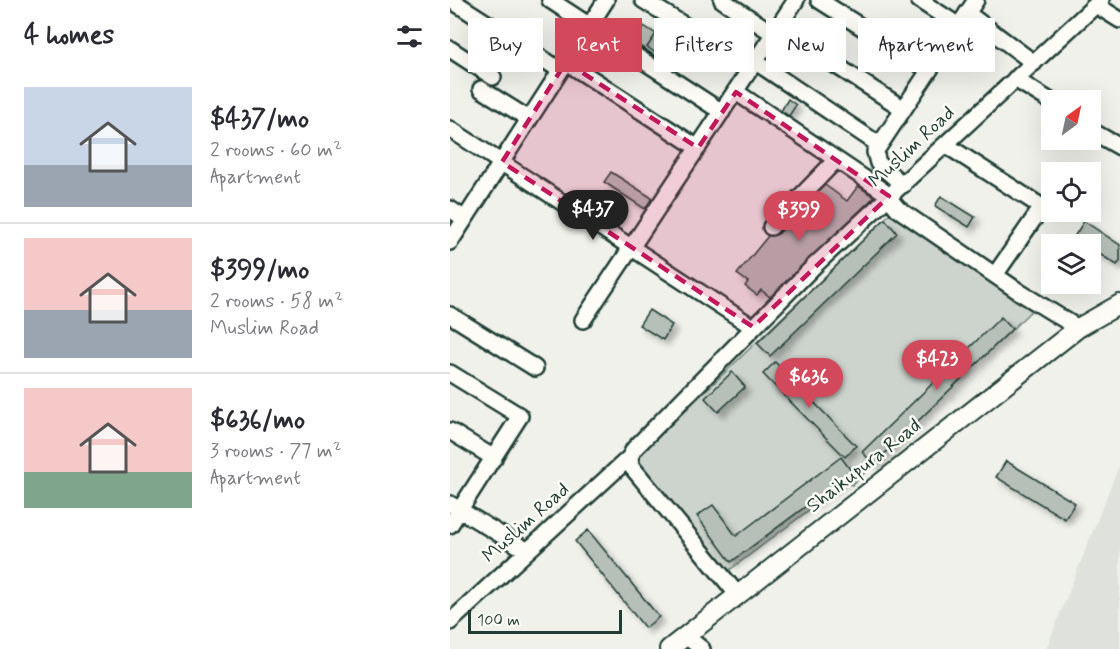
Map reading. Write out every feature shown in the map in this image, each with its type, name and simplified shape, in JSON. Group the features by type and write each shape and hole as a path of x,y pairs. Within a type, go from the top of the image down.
{"main road":[{"name":"Shaikupura Road","path":"669,649 1078,328 1120,304"},
{"name":"Shaikupura Road","path":"692,646 1065,349 1120,313"}],"street":[{"path":"451,0 555,61"},
{"path":"550,0 578,18"},
{"path":"595,18 606,0"},
{"path":"643,0 710,41 756,62 878,144"},
{"path":"722,0 766,25"},
{"path":"784,18 796,0"},
{"path":"819,0 858,25"},
{"path":"919,0 959,18"},
{"path":"964,18 976,0"},
{"path":"1093,3 1120,20"},
{"name":"Muslim Road","path":"450,622 456,607 526,550 630,457 639,441 753,327 889,196 1034,63 1093,3"},
{"path":"995,39 1034,63"},
{"path":"583,320 766,46"},
{"path":"450,49 493,77"},
{"path":"642,60 722,112"},
{"path":"450,242 559,72"},
{"path":"573,72 698,148"},
{"path":"843,72 902,108"},
{"path":"903,185 876,160 875,152 878,144 928,72"},
{"path":"1015,79 1041,95"},
{"path":"481,89 529,119"},
{"path":"736,92 889,196 898,209 1078,328"},
{"path":"450,129 753,327"},
{"path":"1101,136 1120,147"},
{"path":"946,145 1042,207 995,275"},
{"path":"771,227 836,160"},
{"path":"450,209 465,219"},
{"path":"450,315 535,368"},
{"path":"450,374 520,416 494,458 455,508 450,525"},
{"path":"450,431 494,458"},
{"path":"630,457 631,466 637,474 737,594"},
{"path":"455,508 526,550"}],"highlighted area":[{"path":"566,62 698,148 736,92 889,196 753,327 502,162"}],"shaded area":[{"path":"893,211 1034,308 852,485 846,482 727,572 640,465 640,454"},
{"path":"1120,463 1120,649 1046,649"}],"building":[{"path":"644,26 654,33 654,37 647,47 654,52 654,55 642,48"},
{"path":"788,99 796,105 789,116 781,111"},
{"path":"611,172 652,198 645,209 604,182"},
{"path":"825,185 847,201 858,186 874,197 770,297 761,290 757,295 745,286 748,282 737,274 768,236 778,234 800,212 818,225 830,208 814,196"},
{"path":"941,196 975,217 969,227 935,206"},
{"path":"885,219 897,233 770,356 757,343"},
{"path":"1086,222 1120,245 1120,261 1117,265 1101,255 1101,234 1076,234"},
{"path":"649,310 672,325 663,340 639,325"},
{"path":"1001,317 1012,329 874,464 862,452"},
{"path":"775,362 856,446 845,457 763,374"},
{"path":"732,372 745,387 718,412 705,398"},
{"path":"841,457 852,472 731,562 697,516 713,505 736,536"},
{"path":"1006,461 1075,503 1065,519 996,477"},
{"path":"588,530 659,617 645,628 575,541"}]}
